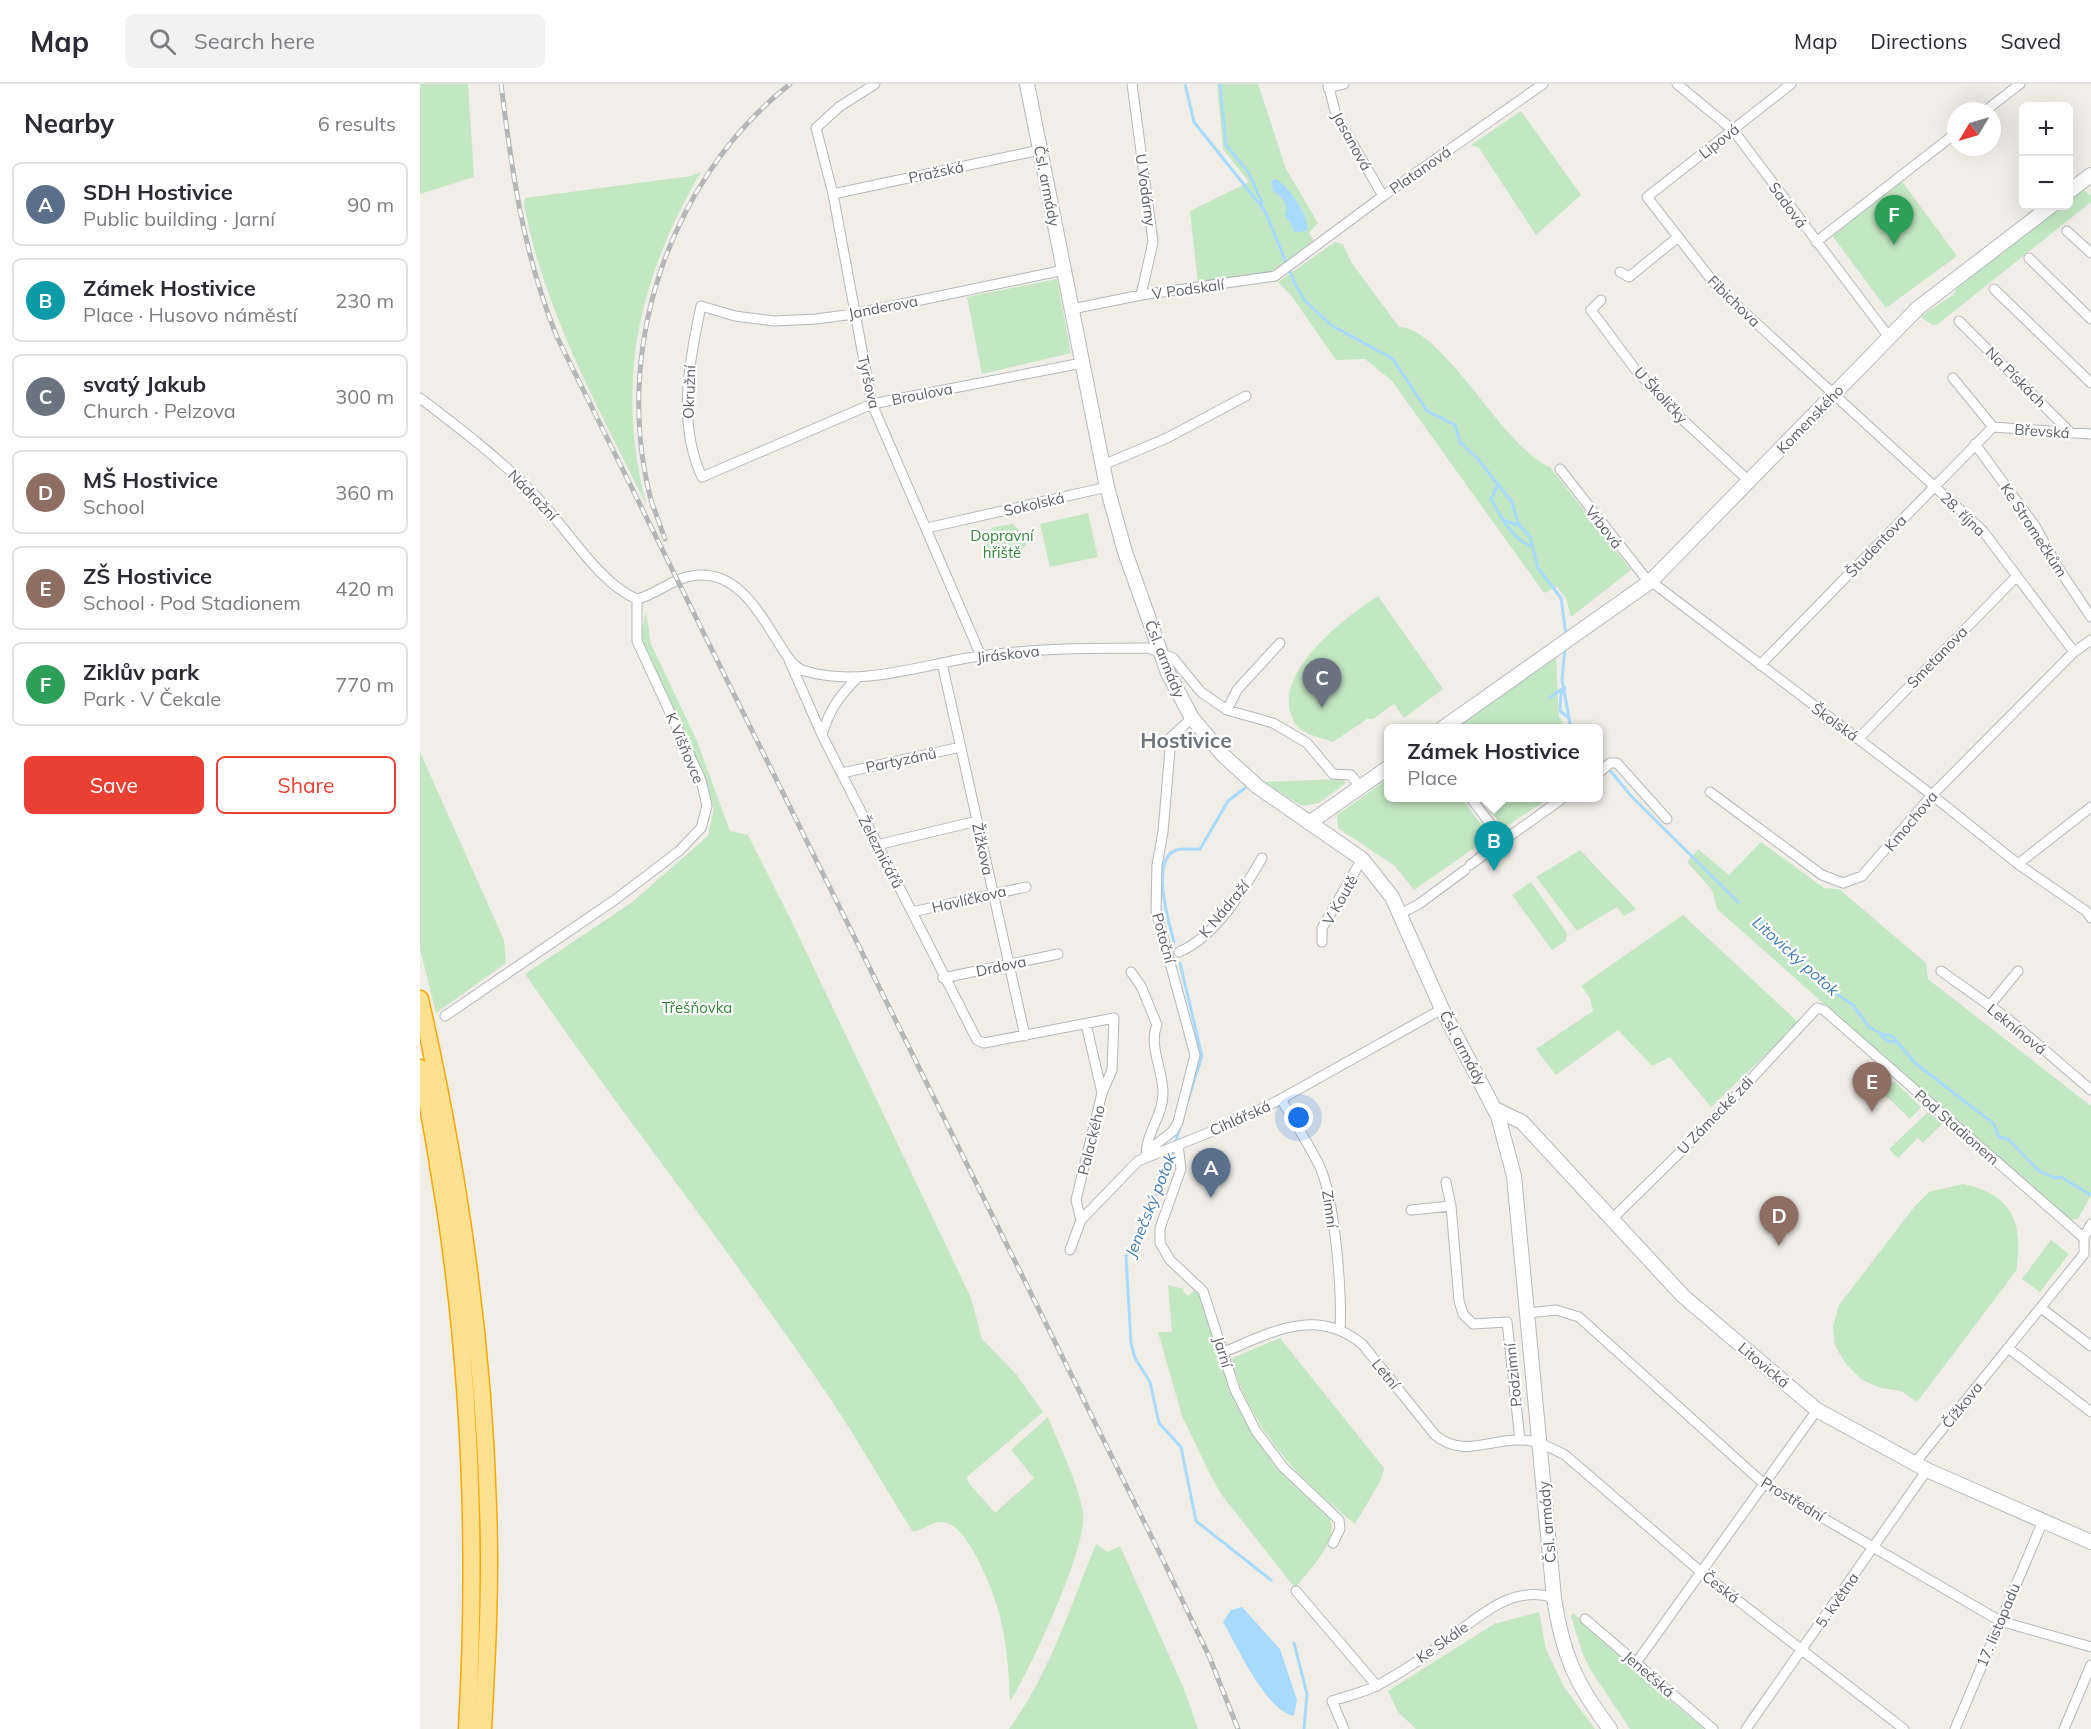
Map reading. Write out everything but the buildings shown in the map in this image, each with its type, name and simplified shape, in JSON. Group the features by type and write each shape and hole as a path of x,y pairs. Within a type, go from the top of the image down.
{"highway":[{"path":"420,999 453,1156 471,1274 482,1391 489,1508 488,1624 483,1729"},
{"path":"420,1068 455,1277 466,1396 473,1620 467,1729"}],"main road":[{"name":"Čsl. armády","path":"1027,84 1107,487 1125,552 1175,689 1192,718 1245,776 1362,859 1385,885 1442,1009 1495,1109 1508,1148 1514,1176 1554,1598 1561,1639 1568,1661 1582,1688 1610,1729"},
{"path":"2073,189 2090,179"},
{"name":"Komenského","path":"1450,724 1651,581 1889,337 1938,291 2046,210"},
{"path":"1309,823 1384,770"},
{"name":"Litovická","path":"1495,1109 1522,1122 1683,1296 1817,1410 1921,1466 2091,1542"},
{"path":"1508,1148 1516,1136 1531,1132"}],"street":[{"name":"Tyršova","path":"875,84 839,107 816,128 833,194 872,404 981,656"},
{"name":"U Vodárny","path":"1132,84 1153,242 1141,296"},
{"path":"1328,86 1344,84"},
{"name":"Sadová","path":"1677,84 1733,130 1889,337"},
{"name":"Lipová","path":"1647,197 1791,84"},
{"path":"1997,102 2020,84"},
{"name":"Platanová","path":"1300,258 1540,85"},
{"name":"Jasanová","path":"1328,86 1336,115 1383,196"},
{"path":"1816,242 1947,140"},
{"name":"Pražská","path":"833,194 1040,150"},
{"name":"Fibichova","path":"1647,197 1718,288 1834,394"},
{"path":"2067,231 2091,253"},
{"path":"1620,273 1629,277 1677,238"},
{"name":"V Podskalí","path":"1072,309 1141,296 1267,279 1280,273 1300,258"},
{"path":"2030,258 2091,319"},
{"name":"Janderova","path":"701,306 735,316 774,321 854,314 1064,270"},
{"path":"1994,289 2091,383"},
{"name":"U Školičky","path":"1601,300 1591,310 1635,369 1683,420 1750,482"},
{"name":"Okružní","path":"701,306 687,387 693,457 702,477"},
{"name":"Na Pískách","path":"1959,321 2071,433"},
{"name":"Broulova","path":"702,477 872,404 1082,363"},
{"path":"1953,378 1993,428"},
{"name":"28. října","path":"1834,394 1983,531 2074,652"},
{"path":"1102,465 1167,438 1246,396"},
{"name":"Nádražní","path":"420,398 473,438 530,489 613,586 637,599"},
{"name":"Břevská","path":"1993,428 2091,434"},
{"name":"Študentova","path":"1760,664 1993,428"},
{"name":"Ke Stromečkům","path":"1976,444 2035,526 2057,566 2091,617"},
{"name":"Vrbová","path":"1560,469 1640,573 1651,581"},
{"name":"Sokolská","path":"927,528 1107,487"},
{"name":"Jiráskova","path":"637,599 647,597 689,576 706,575 727,579 749,599 789,660 802,671 837,678 858,677 981,656 1067,648 1148,648 1160,651"},
{"name":"Smetanova","path":"1858,739 2017,576"},
{"name":"Školská","path":"1651,581 1932,795 2018,864 2089,913"},
{"name":"K Višňovce","path":"445,1016 616,899 690,840 701,828 706,806 701,780 637,641 637,599"},
{"name":"Kmochova","path":"1710,792 1822,875 1843,883 1858,878 1869,869 1932,795 2074,652 2091,640"},
{"path":"1227,710 1238,690 1280,643"},
{"path":"1160,651 1179,665 1201,692 1227,710 1273,723 1307,743 1333,774 1351,775 1360,787"},
{"name":"Železničářů","path":"789,660 822,735 944,978 979,1042 1025,1036"},
{"name":"Žižkova","path":"942,663 1025,1036"},
{"path":"822,735 828,714 839,696 858,677"},
{"name":"Potoční","path":"1150,1155 1155,1145 1173,1131 1178,1122 1195,1055 1156,911 1157,865 1164,832 1171,737 1192,718"},
{"name":"Partyzánů","path":"842,773 961,747"},
{"path":"1603,769 1610,763 1617,763 1667,819"},
{"path":"1474,802 1503,841 1557,802"},
{"path":"2018,864 2091,807"},
{"path":"877,845 977,821"},
{"path":"1400,914 1419,904 1497,845"},
{"name":"K Nádraží","path":"1179,952 1192,946 1218,920 1239,895 1262,858"},
{"name":"V Koutě","path":"1322,942 1322,928 1362,859"},
{"name":"Havlíčkova","path":"912,912 1026,886"},
{"name":"Drdova","path":"944,978 1058,954"},
{"name":"Leknínová","path":"1941,971 1990,1005 2091,1090"},
{"path":"1990,1005 2018,971"},
{"path":"1131,972 1141,986 1157,1025 1153,1033 1164,1097 1146,1145 1150,1155"},
{"name":"U Zámecké zdi","path":"1611,1220 1713,1120 1817,1008"},
{"name":"Pod Stadionem","path":"1817,1008 1824,1010 2084,1238"},
{"name":"Cihlářská","path":"1081,1220 1138,1161 1281,1099 1442,1009"},
{"path":"1025,1036 1114,1018 1112,1070 1102,1093"},
{"name":"Palackého","path":"1081,1220 1076,1200 1102,1093 1086,1024"},
{"name":"Zimní","path":"1281,1099 1320,1166 1326,1183 1340,1301 1340,1330"},
{"name":"Jarní","path":"1178,1145 1181,1169 1160,1228 1160,1244 1170,1260 1203,1291 1235,1390 1256,1431 1283,1467 1339,1520 1340,1529 1333,1543"},
{"name":"Podzimní","path":"1446,1182 1451,1206 1459,1301 1463,1314 1473,1324 1507,1322 1520,1440"},
{"path":"1411,1210 1451,1206"},
{"path":"1070,1250 1081,1220"},
{"path":"2084,1238 2091,1224"},
{"name":"Čížkova","path":"1921,1466 2008,1348 2084,1254 2084,1238"},
{"path":"2041,1308 2091,1346"},
{"name":"Prostřední","path":"1528,1313 1556,1310 1579,1317 1763,1483 2000,1621 2091,1647"},
{"name":"Letní","path":"1224,1352 1294,1326 1314,1324 1340,1330 1362,1345 1435,1435 1445,1443 1457,1447 1520,1440 1540,1443"},
{"path":"2008,1348 2091,1411"},
{"path":"1636,1662 1817,1410"},
{"name":"Česká","path":"1540,1443 1565,1455 1701,1572 1904,1729"},
{"name":"5. května","path":"1746,1729 1874,1547 1921,1466"},
{"name":"17. listopadu","path":"1955,1729 2043,1521"},
{"path":"1296,1592 1377,1686"},
{"name":"Ke Skále","path":"1344,1729 1332,1701 1377,1686 1444,1642 1491,1606 1527,1595 1543,1594 1554,1598"},
{"name":"Jenečská","path":"1585,1619 1713,1729"},
{"path":"2064,1729 2091,1665"}],"green space":[{"path":"420,84 468,84 474,177 420,194"},
{"path":"1217,84 1258,84 1286,169 1318,223 1309,233 1314,242 1269,273 1198,283 1190,211 1249,182 1223,149"},
{"path":"1521,111 1581,195 1536,235 1479,148 1471,145"},
{"path":"701,172 661,252 638,332 633,373 633,415 637,459 646,504 574,358 545,282 524,204 525,198 691,176"},
{"path":"1901,180 1957,256 1886,308 1831,234"},
{"path":"2082,188 2091,196 2091,202 1938,324 1933,325 1920,317 1954,294 1961,279 2053,210 2073,210 2073,195"},
{"path":"1335,242 1343,244 1351,262 1399,327 1417,333 1435,347 1513,438 1532,456 1550,467 1631,570 1571,617 1566,598 1557,587 1544,593 1392,381 1365,359 1336,360 1291,295 1278,282"},
{"path":"1057,279 1071,353 982,374 967,297"},
{"path":"1088,513 1098,557 1050,567 1040,524"},
{"name":"Dopravní hřiště","path":"1013,524 1025,536 1026,545 1010,560 990,559 984,549 986,533 994,527"},
{"path":"1378,596 1443,689 1404,718 1394,704 1333,742 1306,732 1296,725 1291,714 1289,697 1294,679 1304,662 1333,630"},
{"name":"Třešňovka","path":"646,612 651,644 697,741 730,831 748,835 791,920 971,1298 982,1339 1016,1374 1043,1412 967,1477 968,1482 995,1513 1034,1478 1011,1450 1048,1417 1077,1488 1083,1512 1077,1551 1068,1578 1031,1664 1010,1701 1007,1654 998,1609 977,1558 961,1533 952,1525 943,1522 913,1532 814,1375 525,974 631,903 708,836 714,809 705,778 640,639"},
{"path":"1556,657 1559,716 1563,724 1460,724"},
{"path":"420,752 504,940 506,963 436,1013 420,949"},
{"path":"1342,779 1346,783 1319,803 1302,806 1264,782"},
{"path":"1384,782 1384,802 1465,802 1490,837 1414,890 1395,866 1338,828 1337,815"},
{"path":"1483,802 1543,802 1504,828"},
{"path":"1761,842 1824,888 1839,889 1926,963 1928,979 2091,1106 2091,1195 2078,1219 2068,1220 1717,909 1712,890 1687,862 1698,849 1729,875"},
{"path":"1580,850 1636,909 1624,916 1617,907 1577,931 1536,877"},
{"path":"1531,882 1567,933 1566,941 1552,950 1512,895"},
{"path":"1683,915 1799,1023 1711,1107 1670,1057 1652,1066 1618,1030 1556,1075 1536,1049 1593,1011 1590,998 1581,986"},
{"path":"1894,1081 1921,1107 1910,1119 1883,1093"},
{"path":"1929,1111 1942,1124 1923,1143 1918,1138 1898,1158 1889,1149"},
{"path":"1963,1184 1994,1195 2011,1214 2016,1225 2018,1239 2016,1271 1917,1402 1901,1391 1881,1388 1862,1380 1846,1364 1835,1346 1833,1326 1839,1305 1915,1206 1929,1192"},
{"path":"2051,1240 2069,1254 2040,1292 2022,1279"},
{"path":"1168,1285 1184,1289 1183,1292 1189,1296 1193,1291 1199,1292 1230,1386 1250,1429 1279,1470 1329,1517 1332,1526 1327,1545 1295,1588 1221,1494 1182,1416 1158,1332 1172,1332"},
{"path":"1280,1338 1384,1468 1381,1480 1355,1524 1314,1488 1279,1451 1252,1410 1240,1386 1230,1359"},
{"path":"1096,1544 1108,1552 1120,1546 1184,1689 1198,1729 1009,1729 1048,1662"},
{"path":"1539,1612 1546,1649 1564,1687 1595,1729 1416,1729 1398,1712 1388,1691 1494,1624"},
{"path":"1573,1613 1629,1659 1626,1663 1704,1729 1630,1729 1590,1669 1571,1616"}],"water":[{"path":"1276,179 1286,187 1302,210 1307,231 1295,232 1285,215 1287,208 1282,198 1273,191 1271,181"},
{"path":"1242,1607 1280,1649 1297,1700 1294,1716 1283,1712 1263,1690 1223,1622 1231,1610"}],"waterway":[{"name":"Litovický potok","path":"1185,84 1194,122 1265,211 1295,284 1305,301 1331,325 1393,359 1427,411 1455,425 1460,442 1477,458 1512,502 1518,523 1530,537 1538,568 1561,598 1566,635"},
{"path":"1220,84 1226,145 1249,173 1262,203"},
{"path":"1497,486 1491,499 1499,513 1513,533 1532,546"},
{"path":"1506,521 1520,526"},
{"name":"Litovický potok","path":"1565,647 1562,680 1570,724"},
{"path":"1565,688 1561,693 1560,711 1568,717"},
{"name":"Jenečský potok","path":"1549,698 1562,689"},
{"name":"Litovický potok","path":"1603,762 1632,797 1738,902"},
{"name":"Jenečský potok","path":"1174,942 1163,892 1164,865 1169,855 1177,850 1200,849 1228,801 1245,788"},
{"name":"Litovický potok","path":"1759,919 1778,942 1793,949 1834,992 1853,1005 1869,1027 1892,1036 1915,1063 1994,1124 1999,1137 2008,1139 2039,1171 2055,1178 2061,1177 2091,1195"},
{"name":"Jenečský potok","path":"1180,963 1202,1056 1186,1106"},
{"path":"1810,975 1824,989 1832,992"},
{"path":"1881,1036 1888,1041 1896,1042"},
{"name":"Jenečský potok","path":"1175,1144 1180,1127"},
{"name":"Jenečský potok","path":"1173,1150 1165,1176 1126,1256 1131,1343 1135,1358 1150,1382 1159,1423 1181,1447 1196,1521 1271,1580"},
{"name":"Jenečský potok","path":"1294,1643 1307,1694 1304,1729"}],"railway":[{"path":"501,84 527,244 535,275 557,337 1162,1558 1209,1656 1238,1729"},
{"path":"653,507 641,449 639,391 645,332 659,275 681,221 711,170 747,124 790,84"},
{"path":"651,500 665,539"}],"place":[{"name":"Ziklův park","path":"1894,245"},
{"name":"svatý Jakub","path":"1322,708"},
{"name":"Zámek Hostivice","path":"1494,871"},
{"name":"ZŠ Hostivice","path":"1872,1112"},
{"name":"SDH Hostivice","path":"1211,1198"},
{"name":"MŠ Hostivice","path":"1779,1246"}],"district":[{"name":"Hostivice","path":"1186,740"}]}
